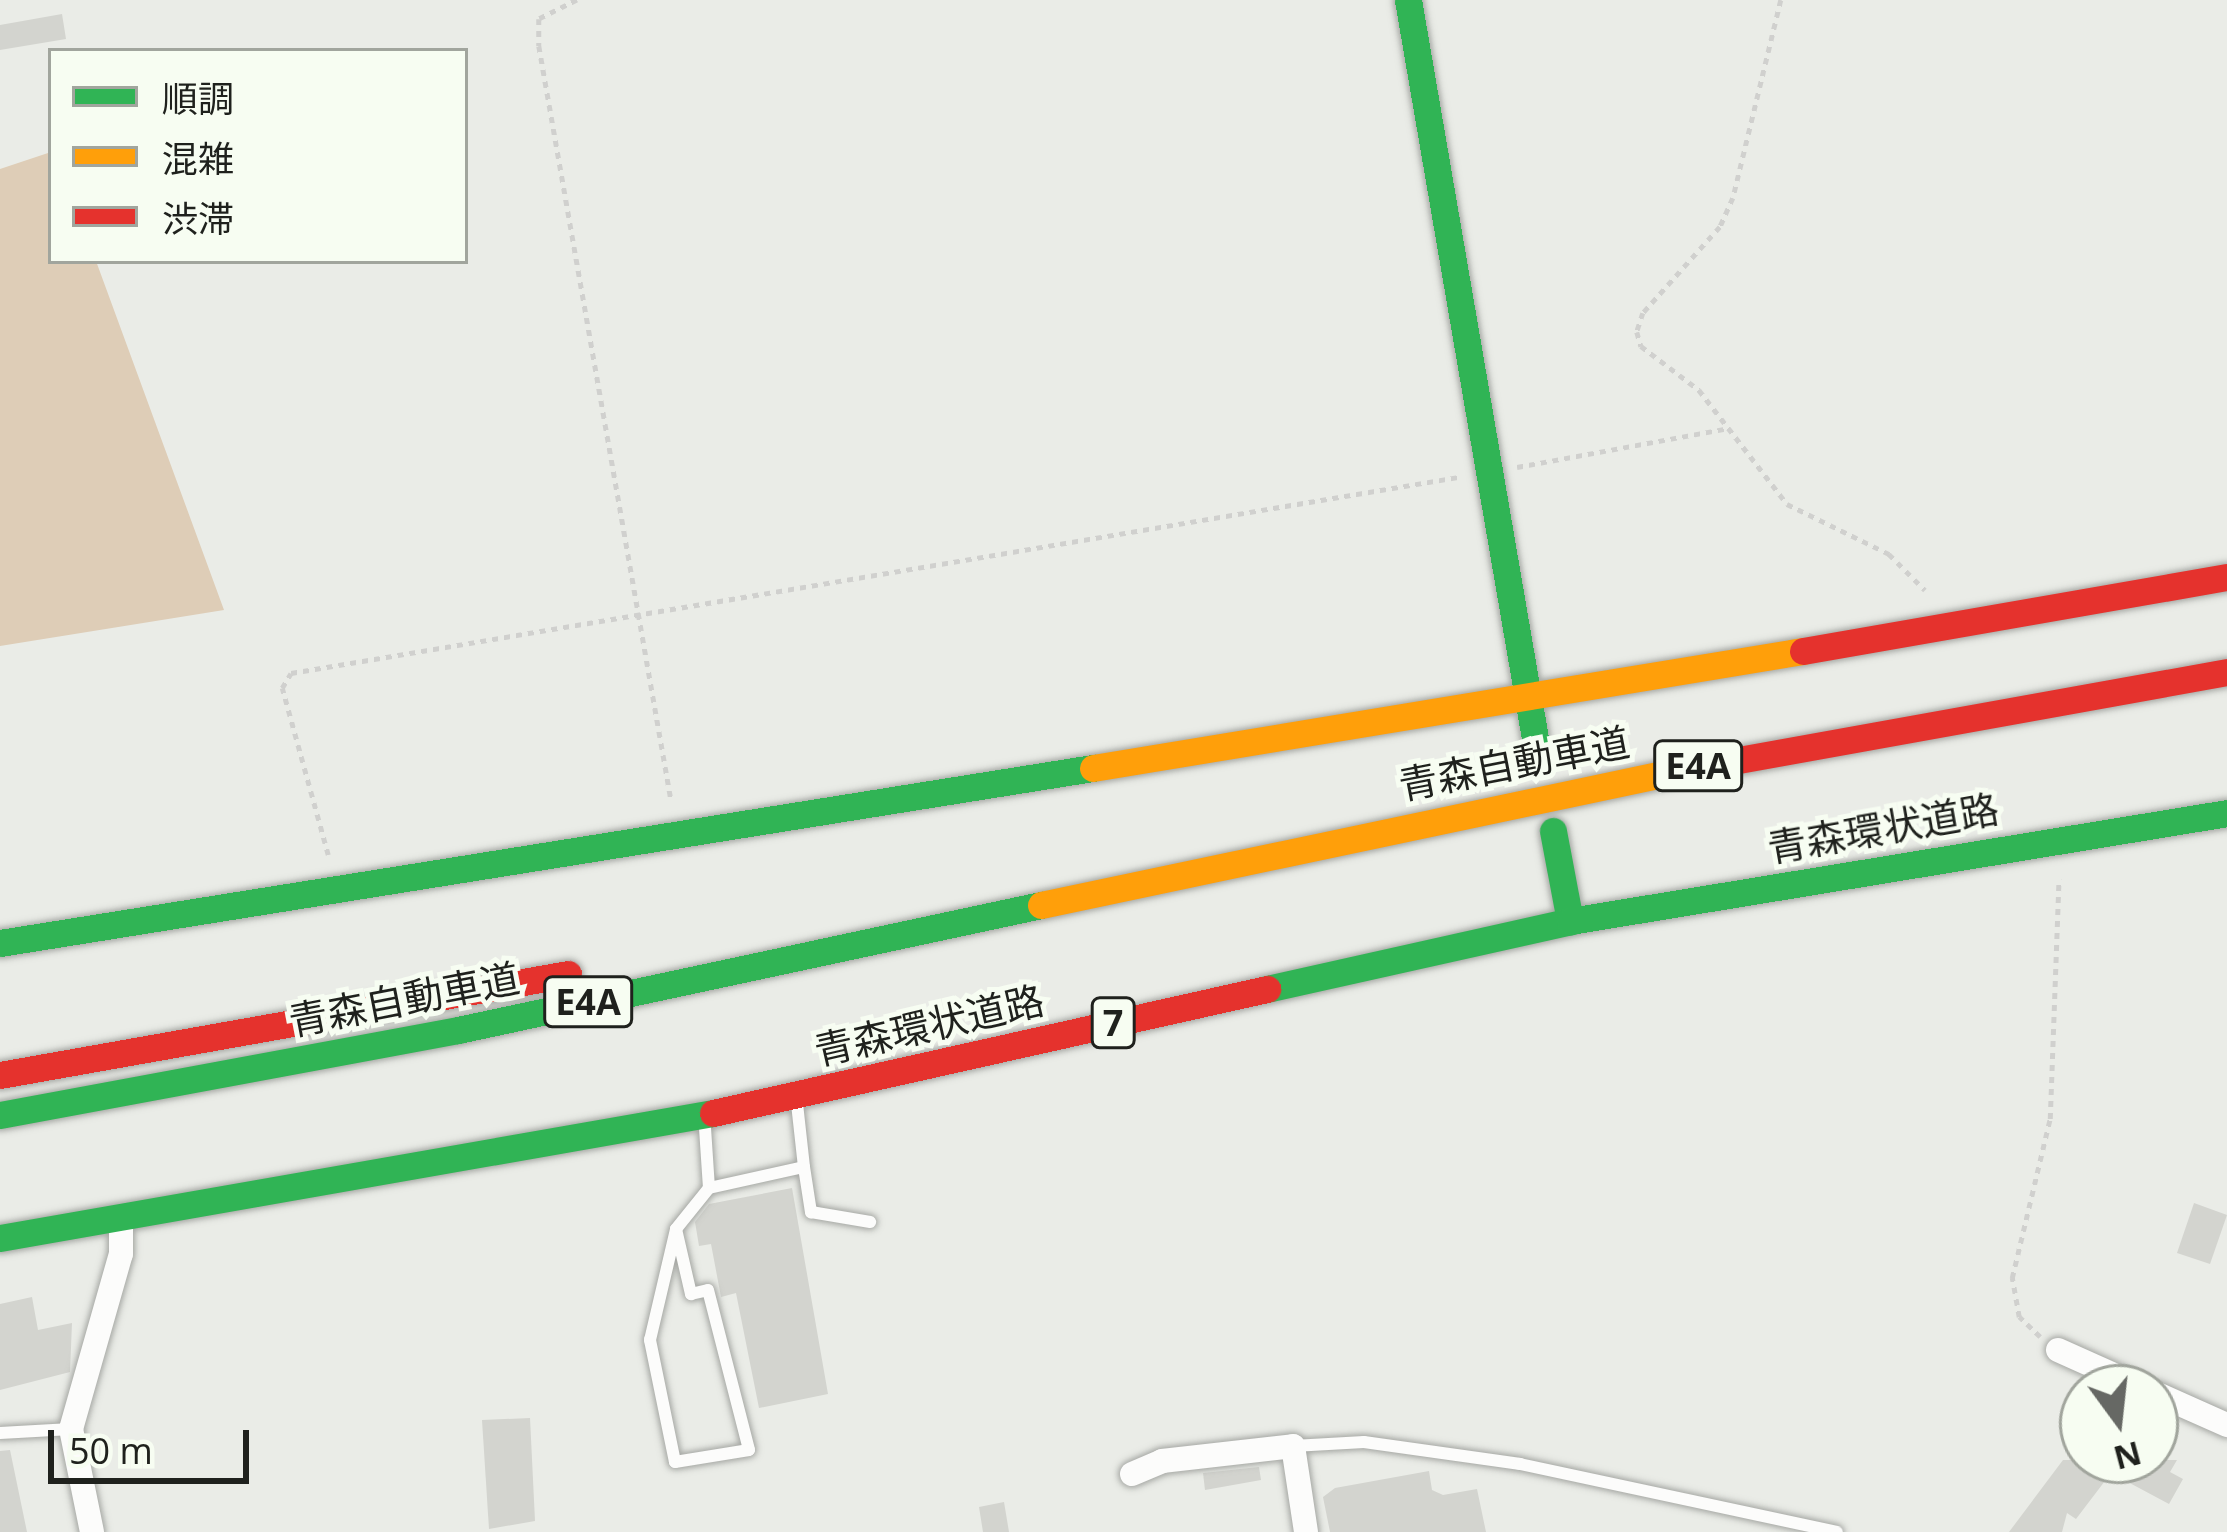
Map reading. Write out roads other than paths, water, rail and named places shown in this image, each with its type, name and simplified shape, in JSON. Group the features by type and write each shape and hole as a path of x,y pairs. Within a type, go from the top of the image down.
{"main road":[{"path":"1408,0 1538,755"},
{"path":"0,943 1526,699 1940,622 2227,577"},
{"name":"青森自動車道","path":"0,1115 458,1030 1172,872 1609,783 2227,672"},
{"name":"青森環状道路","path":"0,1238 704,1115 1570,921 2227,813"},
{"path":"1553,831 1570,921"},
{"name":"青森自動車道","path":"0,1076 1172,872"}],"street":[{"path":"92,1532 71,1429 121,1254 121,1220"},
{"path":"2058,1350 2089,1364"},
{"path":"2179,1404 2227,1425"},
{"path":"1132,1474 1162,1461 1293,1446 1306,1532"}],"lane":[{"path":"796,1094 811,1212 870,1222"},
{"path":"704,1115 709,1188"},
{"path":"676,1229 691,1294 708,1290 749,1450 675,1462 650,1340 676,1229 709,1188 803,1167"},
{"path":"0,1432 71,1429"},
{"path":"1293,1446 1364,1442 1520,1464 1838,1532"}]}
